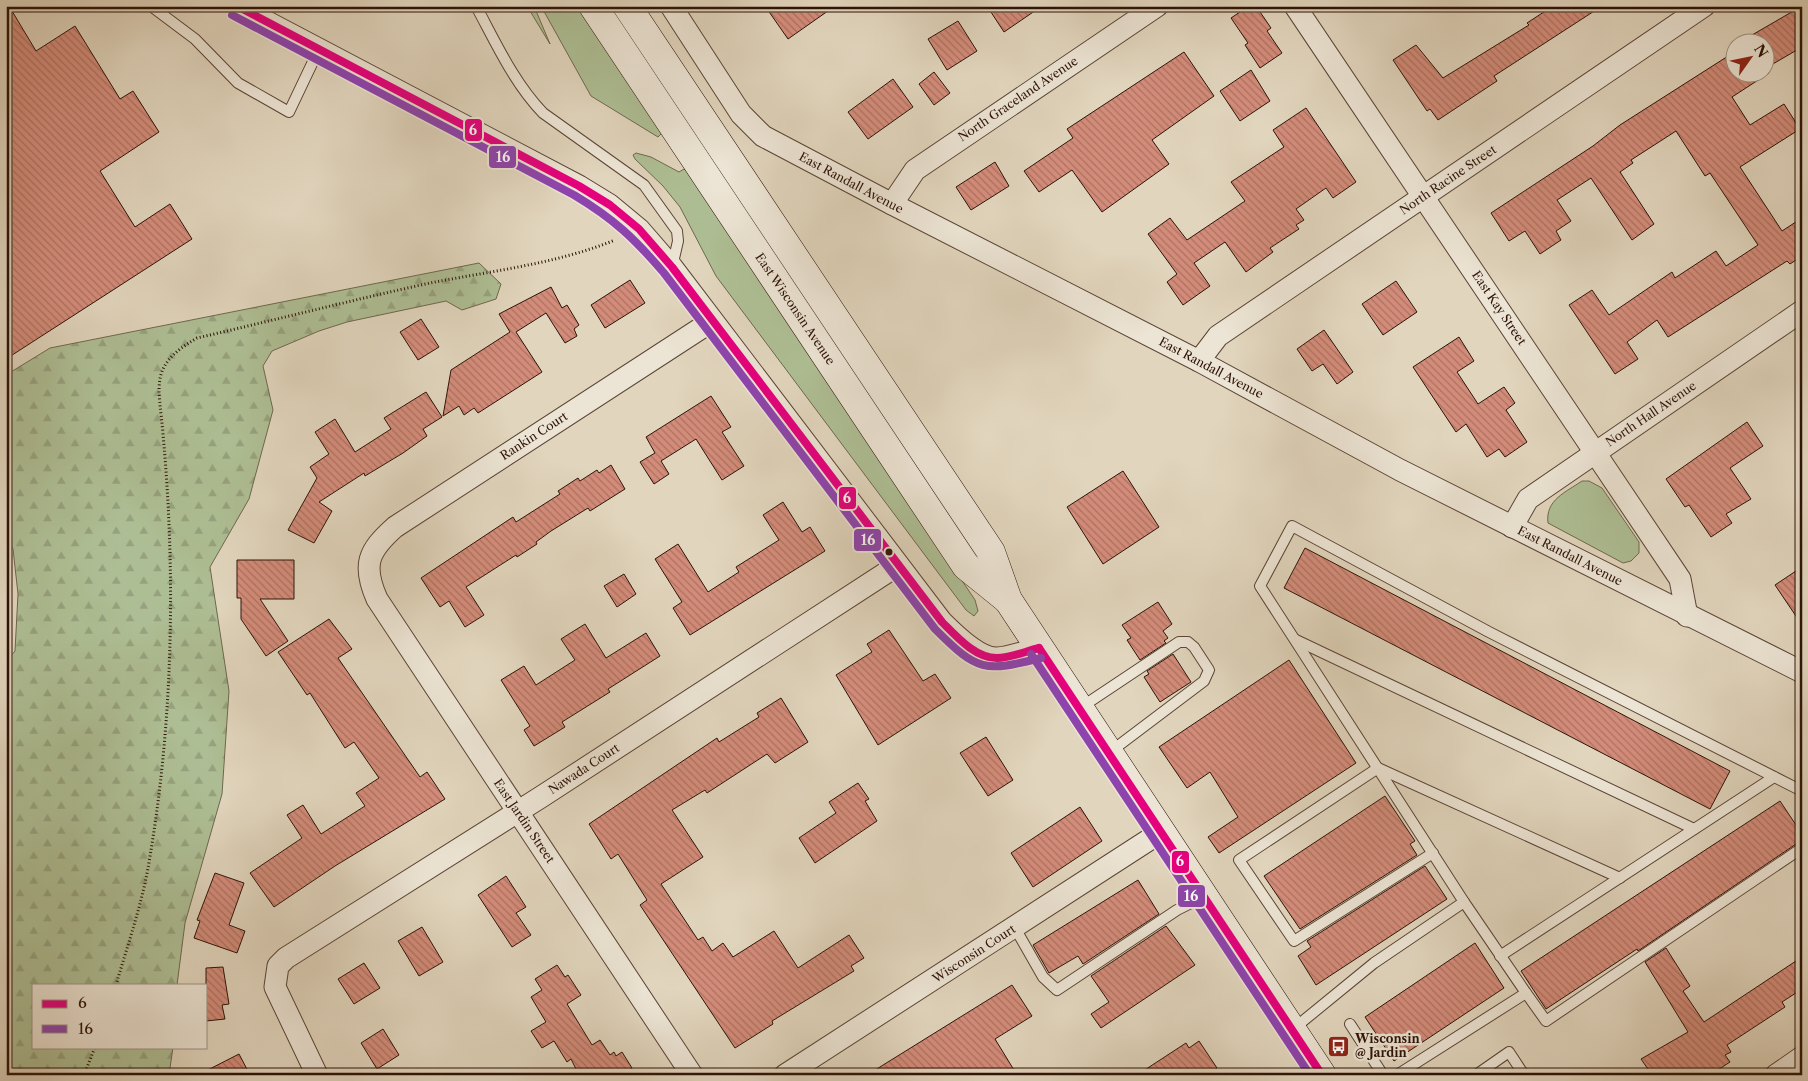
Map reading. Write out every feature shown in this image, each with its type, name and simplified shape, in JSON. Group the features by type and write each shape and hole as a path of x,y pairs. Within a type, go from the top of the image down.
{"main road":[{"name":"East Wisconsin Avenue","path":"593,6 966,566 1008,600"},
{"name":"East Wisconsin Avenue","path":"627,6 991,552 1008,600 1292,1031 1313,1072"}],"street":[{"path":"237,6 587,190 610,205 639,229 672,267 942,622 972,648 995,658 1039,648"},
{"name":"East Randall Avenue","path":"671,6 741,114 764,136 892,204 1199,361 1400,470 1687,616 1802,672"},
{"name":"North Graceland Avenue","path":"892,204 915,170 1157,6"},
{"name":"East Kay Street","path":"1295,6 1680,579 1687,616"},
{"name":"North Racine Street","path":"1199,361 1218,336 1704,6"},
{"name":"North Hall Avenue","path":"1512,527 1528,499 1802,311"},
{"name":"Rankin Court","path":"369,563 378,542 394,527 712,321"},
{"name":"East Jardin Street","path":"369,563 367,569 370,583 377,599 692,1075"},
{"name":"Nawada Court","path":"316,1075 275,987 278,966 286,958 517,812 898,565"},
{"name":"Wisconsin Court","path":"786,1075 1161,832"},
{"path":"1776,1075 1802,1057"}],"lane":[{"path":"152,6 195,39 238,83 289,112 319,49"},
{"path":"476,6 511,71 532,102 543,113 628,172 650,192 677,231 678,241 672,267"},
{"path":"1802,792 1489,632 1292,526 1260,586 1464,902 1546,1021 1802,848"},
{"path":"1295,640 1694,829"},
{"path":"1079,708 1179,642 1188,642 1210,670 1204,681 1108,753"},
{"path":"1378,768 1239,860 1294,941 1432,853"},
{"path":"1378,768 1620,878"},
{"path":"1500,956 1774,777"},
{"path":"1014,928 1043,977 1057,990 1177,910 1204,897"},
{"path":"1292,1031 1374,963 1464,902"},
{"path":"1397,1075 1526,993"},
{"path":"1350,1024 1383,1075"},
{"path":"1476,1075 1509,1052 1524,1075"}],"path":[{"path":"116,984 148,870 156,816 168,698 170,558 167,477 159,386 164,364 178,349 197,338 430,284 523,266 614,240"},
{"path":"84,1075 95,1048"}],"green space":[{"path":"527,6 534,6 550,44"},
{"path":"541,6 578,6 662,133 658,137 591,96"},
{"path":"636,153 651,157 679,172 684,169 691,176 975,600 978,611 974,616 966,610 716,276 680,207 663,186 635,159 633,155"},
{"path":"479,263 501,284 496,299 462,310 446,301 347,322 319,331 272,351 263,366 273,410 249,499 210,567 229,691 222,794 185,923 177,984 32,984 32,1048 173,1048 169,1075 6,1075 6,662 15,651 18,594 13,549 6,535 6,375 50,348"},
{"path":"1582,481 1589,481 1602,488 1639,542 1639,553 1631,561 1623,563 1548,523 1548,515 1553,503 1563,493"}],"building":[{"path":"6,6 9,6 36,51 75,26 120,99 133,91 159,132 100,171 135,227 170,204 192,239 6,359"},
{"path":"765,6 835,6 788,39"},
{"path":"987,6 1042,6 1004,32"},
{"path":"1249,6 1256,6 1271,28 1267,31 1282,53 1260,68 1245,45 1248,43 1231,18"},
{"path":"1553,6 1602,6 1494,76 1497,81 1438,120 1430,109 1427,111 1393,60 1416,45 1443,78 1529,25 1527,23"},
{"path":"1802,6 1802,47 1776,62 1776,32 1757,32"},
{"path":"958,21 977,51 947,70 928,39"},
{"path":"1184,52 1214,96 1152,140 1169,164 1102,212 1072,170 1039,192 1024,171 1073,138 1067,129"},
{"path":"1726,57 1726,82 1755,82 1732,97 1750,125 1784,104 1800,129 1740,167 1782,231 1802,218 1802,256 1790,264 1787,261 1668,337 1657,320 1627,342 1638,359 1615,374 1569,305 1592,290 1609,315 1672,272 1675,278 1716,251 1726,266 1758,245 1710,173 1705,176 1676,131 1631,160 1633,163 1620,172 1654,224 1632,240 1591,178 1557,200 1571,221 1556,231 1561,240 1540,254 1525,231 1509,241 1491,213 1593,146 1620,125"},
{"path":"1251,70 1270,101 1240,121 1220,91"},
{"path":"934,72 950,93 934,105 919,84"},
{"path":"893,79 913,107 868,139 848,112"},
{"path":"1306,108 1356,182 1333,198 1326,188 1296,209 1304,220 1296,225 1299,229 1270,248 1273,252 1246,272 1225,242 1194,263 1210,286 1183,305 1167,282 1177,274 1148,234 1170,218 1187,240 1245,201 1231,182 1284,147 1273,130"},
{"path":"995,162 1009,186 971,210 956,187"},
{"path":"630,280 645,303 605,328 591,305"},
{"path":"1396,281 1417,312 1383,335 1362,304"},
{"path":"551,287 562,308 567,305 579,325 574,329 577,336 565,343 546,313 516,332 542,372 478,413 474,408 464,415 459,406 443,416 451,370 510,332 499,314"},
{"path":"421,319 439,347 418,360 400,332"},
{"path":"1324,330 1353,372 1337,384 1323,364 1312,371 1297,349"},
{"path":"1459,337 1474,361 1457,372 1478,404 1504,387 1515,403 1506,410 1527,442 1505,457 1499,449 1487,457 1466,424 1456,432 1413,367"},
{"path":"426,392 442,417 423,429 427,436 403,453 365,476 364,473 319,502 332,511 314,543 288,530 317,478 310,467 329,454 315,432 335,419 355,452 391,429 384,418"},
{"path":"711,396 731,427 722,432 744,466 722,480 696,439 661,461 669,474 654,484 640,462 655,453 646,437"},
{"path":"1747,422 1763,446 1730,468 1751,499 1726,514 1732,523 1711,537 1689,505 1685,507 1666,479"},
{"path":"611,465 625,489 590,511 588,508 551,531 536,542 537,544 517,557 516,555 466,587 484,615 465,627 449,601 440,607 421,578 513,517 516,522 560,494 558,491 578,478 580,481 597,470 599,473"},
{"path":"1123,471 1159,527 1103,564 1067,507"},
{"path":"783,502 802,532 810,527 825,551 690,635 673,608 682,602 655,559 678,544 708,592 739,572 736,567 779,540 763,515"},
{"path":"1305,548 1730,771 1710,809 1284,588"},
{"path":"237,560 294,560 294,599 260,599 288,641 266,656 241,619 241,598 237,598"},
{"path":"1802,567 1802,625 1775,585"},
{"path":"624,574 636,594 617,607 604,586"},
{"path":"1158,602 1172,624 1163,631 1168,638 1164,641 1166,643 1140,660 1127,640 1131,638 1122,625"},
{"path":"329,619 352,649 338,658 420,777 427,772 445,799 335,866 274,907 250,873 302,838 287,815 303,805 321,834 365,806 356,793 379,778 354,742 345,748 310,693 307,695 278,652"},
{"path":"585,624 606,658 646,633 660,656 608,689 610,692 562,722 565,727 534,746 524,730 530,726 501,680 524,666 536,685 575,660 561,639"},
{"path":"889,630 923,681 935,674 951,698 878,745 836,675 872,652 867,644"},
{"path":"1173,654 1191,682 1160,702 1144,677 1149,674 1147,671"},
{"path":"1289,660 1356,763 1219,853 1208,837 1238,817 1210,772 1187,788 1159,747"},
{"path":"781,698 808,742 775,763 767,754 707,793 705,790 672,810 703,857 661,884 698,940 703,937 712,951 723,943 733,957 774,931 798,968 849,935 864,958 851,966 854,971 772,1021 773,1024 735,1048 640,905 647,900 618,854 611,859 589,824 717,738 719,742 759,717 757,713"},
{"path":"986,737 1013,780 988,796 960,753"},
{"path":"858,783 869,799 865,801 877,821 815,863 799,838 836,813 829,802"},
{"path":"1385,796 1415,841 1410,844 1417,855 1300,929 1264,876"},
{"path":"1780,801 1802,834 1802,840 1638,951 1637,949 1546,1009 1521,971"},
{"path":"1080,807 1102,841 1033,887 1011,853"},
{"path":"1425,866 1447,899 1316,985 1298,956 1311,947 1307,941"},
{"path":"215,873 244,883 229,925 245,931 237,953 194,938 200,921 197,920"},
{"path":"506,876 526,907 516,913 531,935 512,947 478,895"},
{"path":"1138,880 1159,914 1083,964 1078,956 1049,973 1033,945"},
{"path":"1166,926 1195,965 1101,1028 1091,1014 1109,1002 1091,976"},
{"path":"422,927 443,962 419,976 398,941"},
{"path":"1475,943 1504,988 1394,1061 1365,1017"},
{"path":"1666,948 1690,986 1683,991 1704,1022 1802,957 1802,989 1782,1002 1785,1007 1727,1045 1731,1052 1725,1055 1730,1062 1710,1075 1652,1075 1641,1059 1688,1032 1645,962"},
{"path":"364,963 380,988 354,1004 338,979"},
{"path":"557,965 565,977 568,975 581,995 567,1004 592,1045 600,1040 610,1055 614,1052 616,1056 622,1052 632,1068 626,1072 628,1075 579,1075 571,1059 567,1062 554,1041 542,1048 531,1031 546,1022 531,997 542,990 535,979"},
{"path":"223,967 229,1004 222,1005 225,1019 208,1021 206,968"},
{"path":"1012,985 1032,1016 995,1039 1017,1075 867,1075"},
{"path":"383,1029 399,1055 377,1069 361,1043"},
{"path":"1199,1041 1217,1068 1207,1075 1137,1075 1186,1043 1189,1048"},
{"path":"239,1054 250,1075 198,1075"}],"transit line":[{"name":"6","path":"237,6 579,186 610,205 639,229 672,267 953,634 966,645 989,657 1008,657 1039,648"},
{"name":"16","path":"232,15 574,195 601,212 633,239 664,273 935,629 962,654 972,661 983,665 1006,665 1041,658"},
{"name":"6","path":"1039,648 1322,1075"},
{"name":"16","path":"1031,654 1310,1075"}],"place":[{"name":"Wisconsin @ Jardin","path":"1339,1046"}]}
